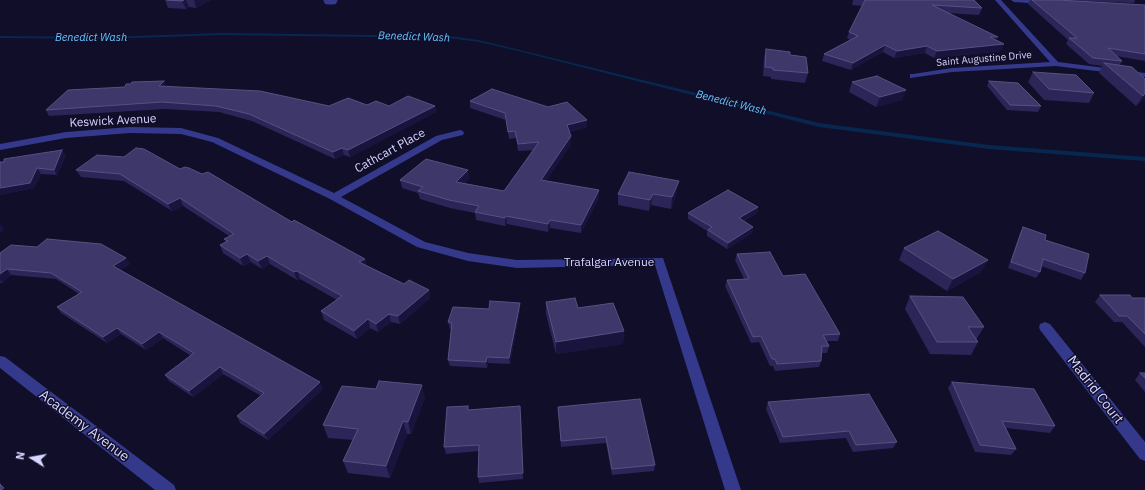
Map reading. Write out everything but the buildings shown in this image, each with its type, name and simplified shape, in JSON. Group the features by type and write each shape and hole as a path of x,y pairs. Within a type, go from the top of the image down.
{"street":[{"name":"Saint Augustine Drive","path":"998,0 1056,64"},
{"path":"1014,0 1052,2"},
{"name":"Saint Augustine Drive","path":"913,76 982,68 1056,64 1145,75"},
{"name":"Keswick Avenue","path":"0,146 66,135 130,130 181,131 215,140 334,197"},
{"name":"Cathcart Place","path":"334,197 439,138 460,133"},
{"name":"Trafalgar Avenue","path":"334,197 421,244 468,257 517,264 659,261 733,490"},
{"name":"Madrid Court","path":"1045,327 1145,454"},
{"name":"Academy Avenue","path":"0,361 168,490"}],"lane":[{"path":"328,0 333,0"}],"waterway":[{"name":"Benedict Wash","path":"0,37 107,38 221,34 449,37 479,41 514,49 819,125 989,147 1145,159"}]}
